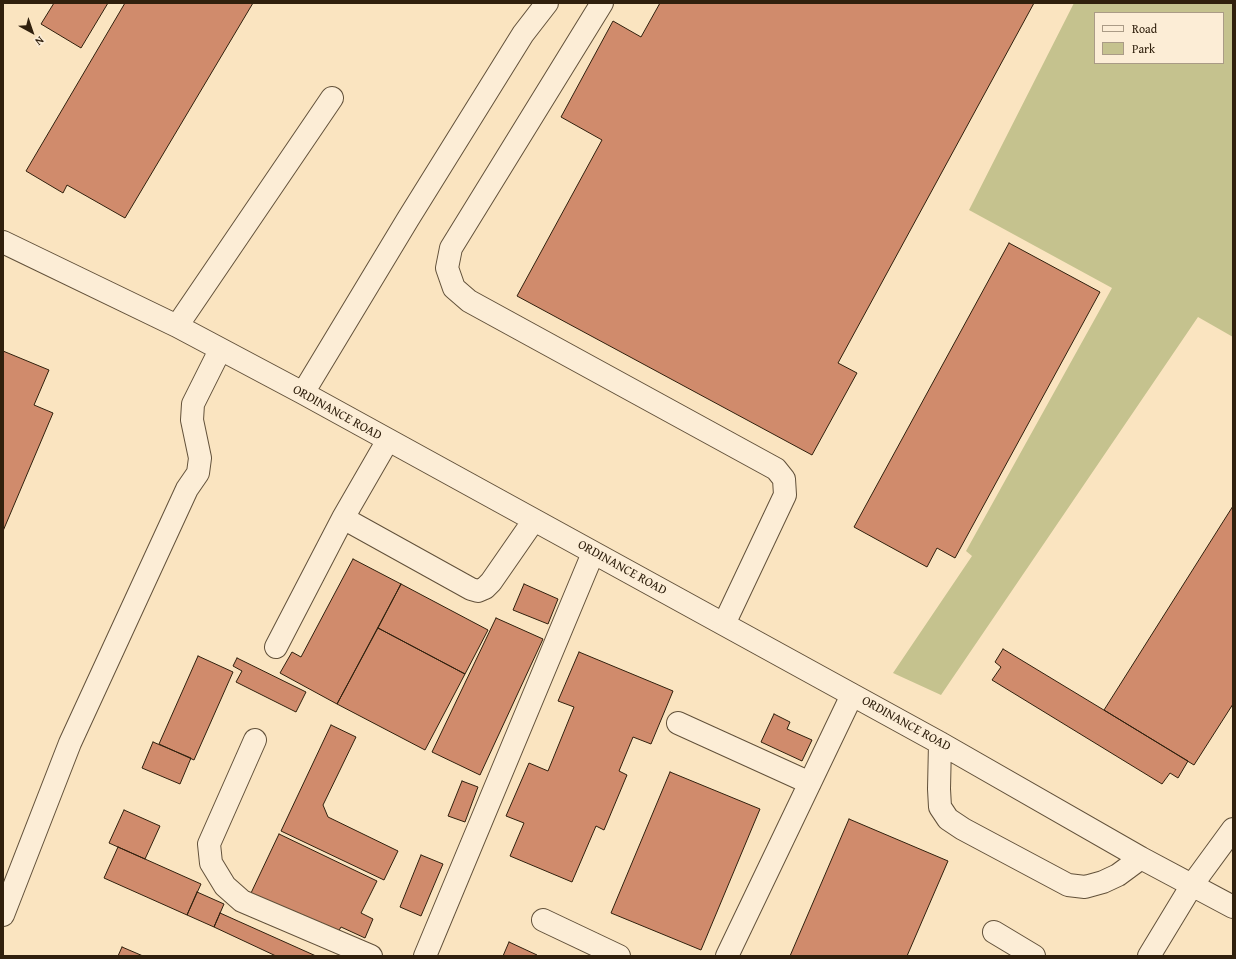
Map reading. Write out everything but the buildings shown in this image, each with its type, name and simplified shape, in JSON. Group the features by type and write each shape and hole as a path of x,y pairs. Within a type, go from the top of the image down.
{"street":[{"path":"303,394 515,47 547,3"},
{"path":"602,3 451,248 447,268 454,288 469,301 776,469 784,479 785,495 724,624"},
{"path":"177,326 332,98"},
{"name":"ORDINANCE ROAD","path":"3,242 177,326 303,394 940,743 1141,858 1233,907"},
{"path":"3,915 70,743 187,489 198,473 200,458 192,420 193,404 220,350"},
{"path":"276,647 343,518 388,440"},
{"path":"343,518 471,589 478,591 485,588 491,582 534,520"},
{"path":"425,956 593,553"},
{"path":"728,956 852,695"},
{"path":"678,723 810,783"},
{"path":"255,740 209,844 211,863 224,886 242,901 371,956"},
{"path":"940,743 940,807 948,818 963,829 1068,885 1085,886 1103,882 1118,875 1141,858"},
{"path":"1149,956 1192,885 1233,829"},
{"path":"543,920 619,956"},
{"path":"994,932 1034,956"}],"green space":[{"path":"1074,3 1233,3 1233,337 1198,317 941,695 893,673 972,556 966,551 1112,288 969,210"}]}
